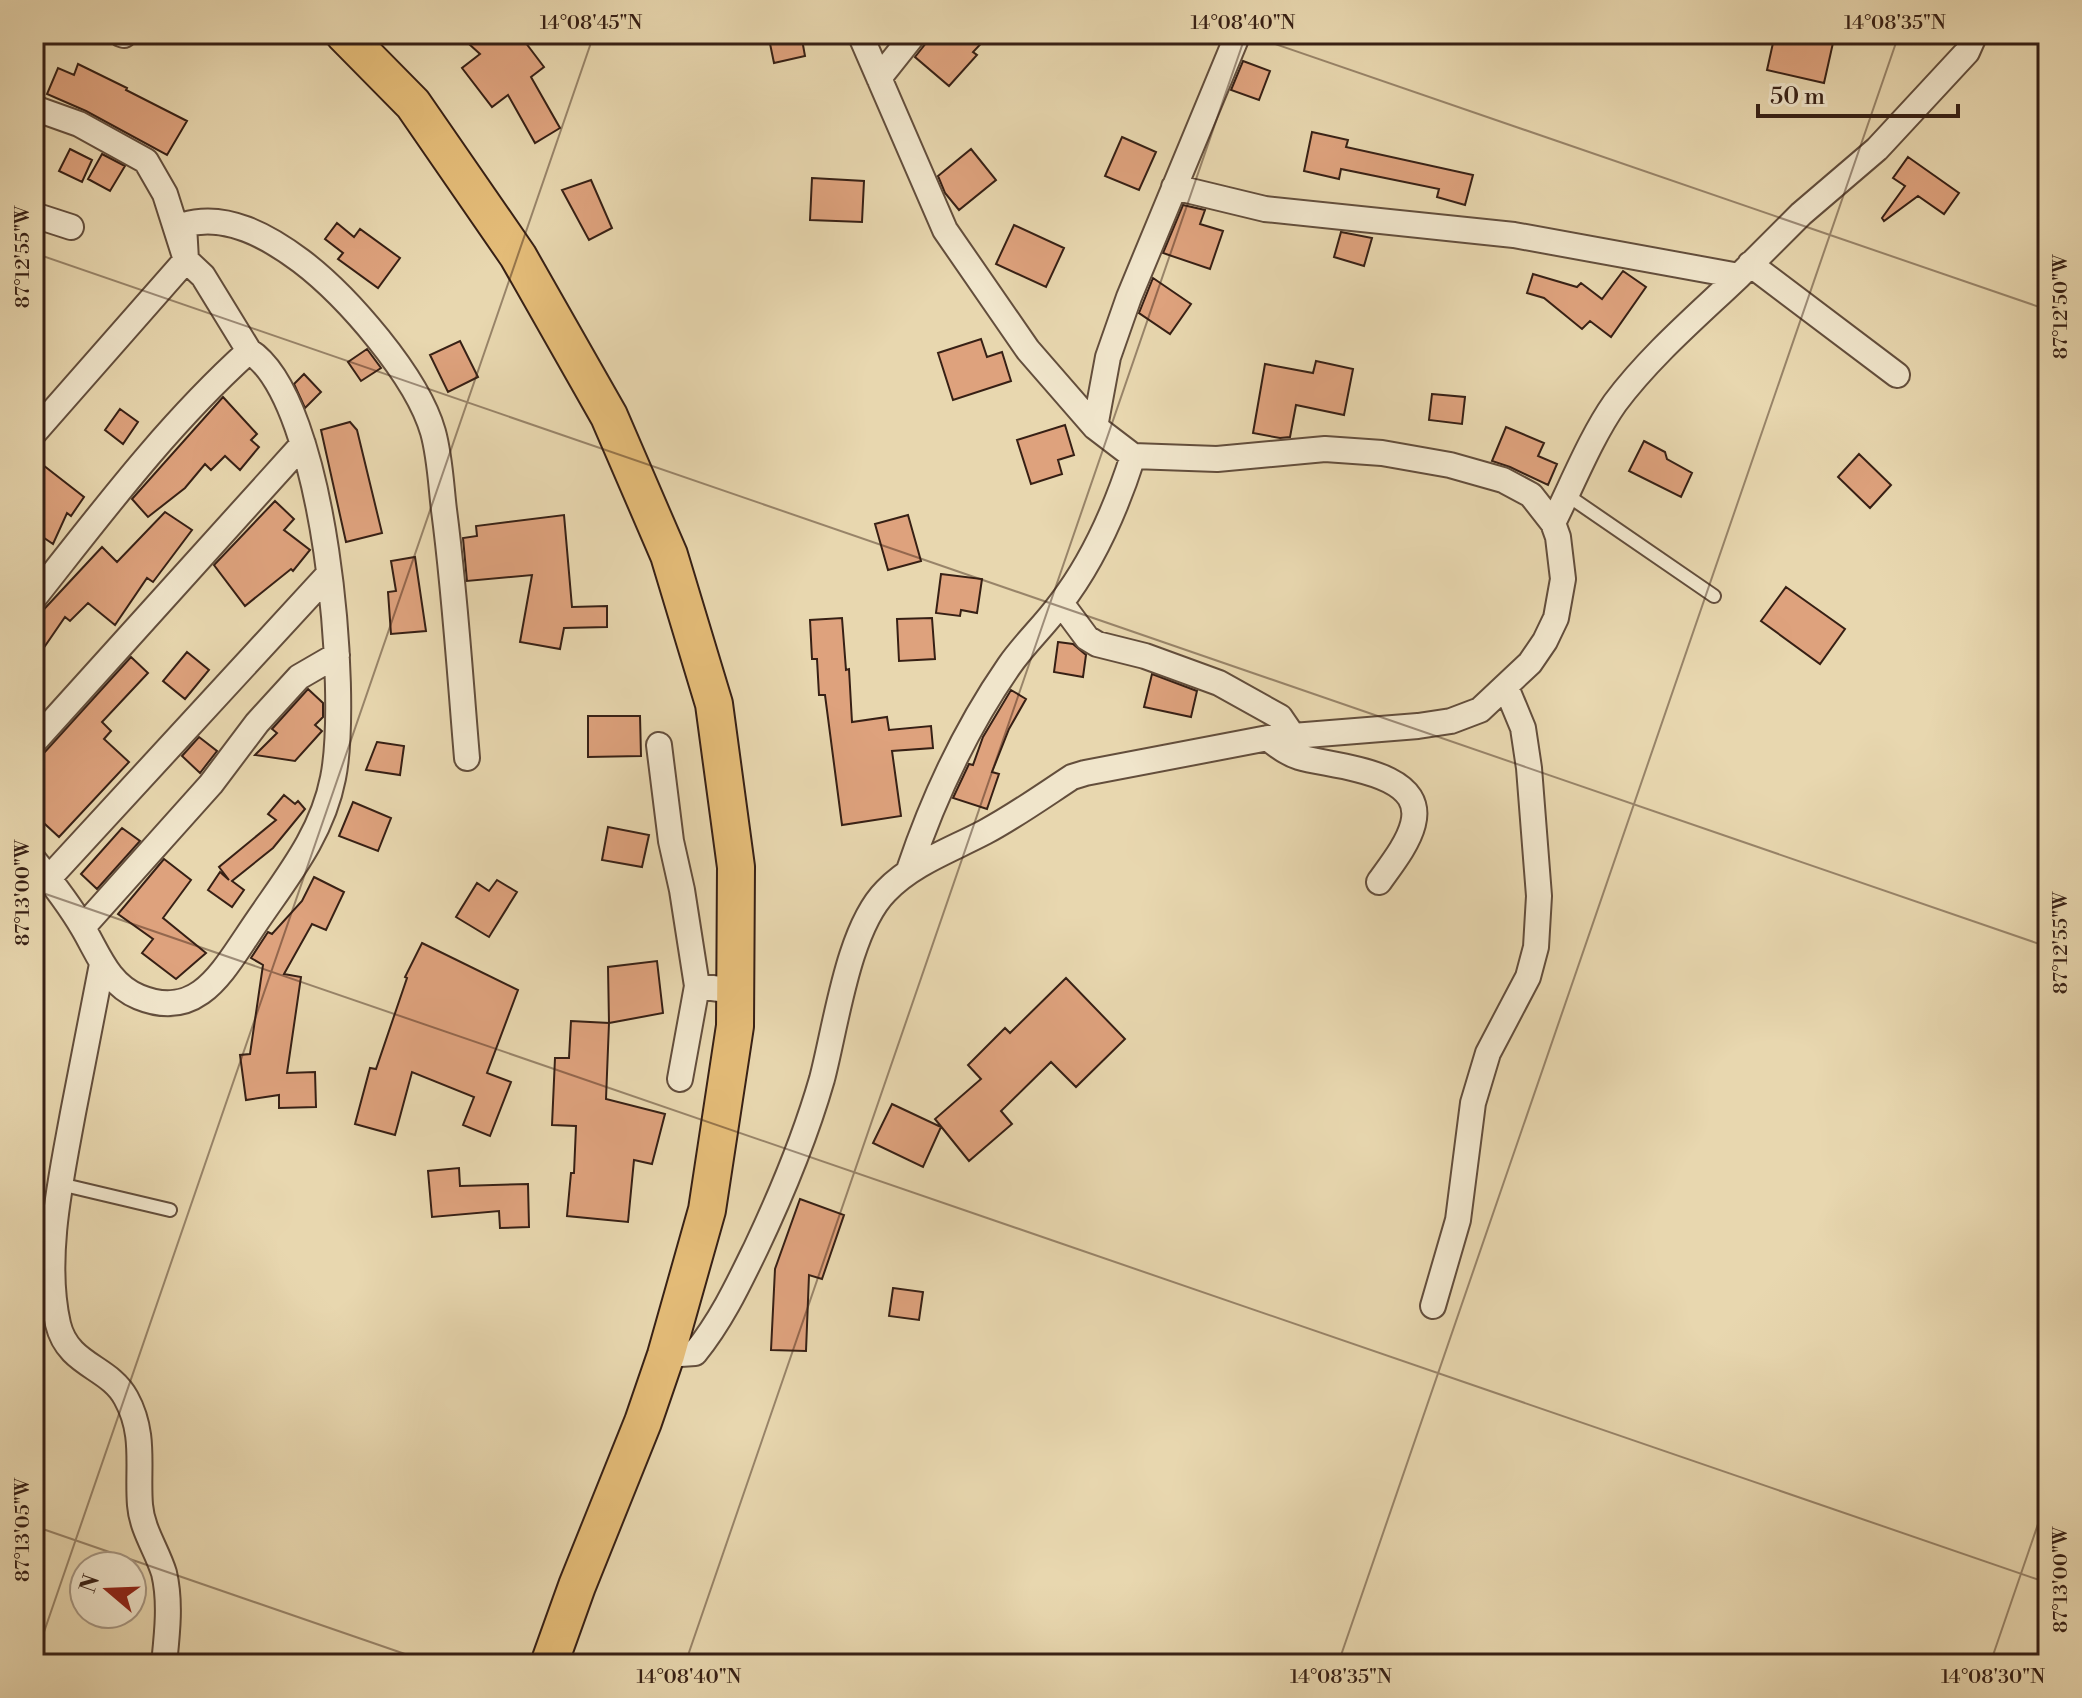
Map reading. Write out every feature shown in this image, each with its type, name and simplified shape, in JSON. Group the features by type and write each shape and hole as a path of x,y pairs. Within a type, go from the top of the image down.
{"main road":[{"path":"344,34 413,104 518,256 609,416 669,555 714,704 736,867 735,1026 707,1210 666,1355 643,1422 549,1664"}],"street":[{"path":"666,1355 695,1353 714,1329 743,1275 790,1176 869,913 885,892 909,870 987,831 1072,777 1268,738 1418,726 1451,721 1480,710 1530,663 1545,641 1556,618 1563,579 1558,537 1553,523 1531,495 1503,480 1450,465 1382,453 1325,449 1217,459 1133,456 1095,427 1028,350 945,230 860,34"},
{"path":"879,78 914,34"},
{"path":"1095,427 1108,357 1129,297 1238,34"},
{"path":"1553,523 1598,432 1616,403 1658,355 1801,214 1877,149 1967,52 1975,34"},
{"path":"34,108 79,124 146,161 165,194 186,260 203,276 249,351 260,358 277,383 303,444 323,533 328,575 337,655 340,729 333,780 321,820 294,870 225,968 199,996 180,1002 160,1003 139,997 117,985 83,927 41,869 328,575"},
{"path":"1174,187 1265,209 1514,235 1744,270 1897,375"},
{"path":"34,215 71,227"},
{"path":"34,433 186,260 184,225 199,220 248,229 278,244 319,275 364,323 398,365 423,405 434,433 450,551 467,758"},
{"path":"34,598 124,482 194,403 249,351"},
{"path":"34,742 303,444"},
{"path":"909,870 963,742 1010,665 1061,603 1098,544 1115,509 1133,456"},
{"path":"1061,603 1087,638 1097,644 1145,656 1219,683 1280,717 1293,736"},
{"path":"83,927 211,784 257,723 299,677 337,655"},
{"path":"1433,1306 1458,1220 1473,1103 1488,1053 1528,977 1536,947 1539,896 1529,768 1523,728 1506,687"},
{"path":"1268,738 1280,749 1296,756 1358,770 1399,784 1413,800 1413,823 1379,882"},
{"path":"659,745 671,841 697,986 680,1079"},
{"path":"102,964 60,1184 53,1269 59,1328 67,1345 82,1361 116,1384 126,1396 134,1416 141,1460 140,1504 144,1527 164,1575 167,1619 164,1664"},
{"path":"697,986 735,991"}],"lane":[{"path":"1567,495 1714,596"},
{"path":"60,1184 170,1210"}],"building":[{"path":"458,34 519,34 544,67 531,77 560,128 535,143 508,95 492,107 462,68 480,54"},
{"path":"768,34 801,34 805,56 774,63"},
{"path":"929,34 990,34 973,52 977,55 949,86 915,57"},
{"path":"1775,34 1835,34 1824,83 1767,70"},
{"path":"1243,61 1270,71 1259,100 1231,90"},
{"path":"78,64 187,121 167,155 86,111 47,94 58,68 74,75"},
{"path":"1312,132 1348,140 1346,147 1473,175 1465,205 1437,197 1439,189 1341,169 1339,179 1304,171"},
{"path":"1122,137 1156,152 1139,190 1105,176"},
{"path":"70,149 92,160 82,182 59,171"},
{"path":"971,149 996,180 959,210 945,193 938,176"},
{"path":"102,154 125,166 110,191 88,179"},
{"path":"1908,157 1959,193 1944,214 1918,196 1884,221 1882,218 1905,186 1893,178"},
{"path":"812,178 864,181 862,222 810,220"},
{"path":"591,180 612,228 589,240 562,190"},
{"path":"1183,205 1205,210 1200,224 1223,231 1210,269 1163,253"},
{"path":"337,223 354,237 360,229 400,258 378,288 338,259 343,253 325,239"},
{"path":"1014,225 1064,248 1046,287 996,264"},
{"path":"1341,232 1372,238 1364,266 1334,257"},
{"path":"1623,271 1646,287 1611,337 1590,321 1582,329 1544,298 1527,293 1533,274 1577,287 1581,283 1602,299"},
{"path":"1153,278 1191,304 1170,334 1139,313"},
{"path":"981,339 987,357 1002,352 1011,381 953,400 938,353"},
{"path":"460,341 478,377 448,392 430,355"},
{"path":"367,349 381,368 361,381 348,362"},
{"path":"1316,361 1353,369 1344,415 1296,405 1290,437 1253,433 1265,364 1313,373"},
{"path":"304,374 321,392 305,408 294,384"},
{"path":"1432,394 1465,397 1462,424 1429,420"},
{"path":"223,397 257,434 251,440 259,447 240,470 225,456 211,470 205,464 185,488 148,517 132,499"},
{"path":"120,409 138,422 123,444 105,430"},
{"path":"350,422 357,430 382,533 346,542 321,430"},
{"path":"1065,425 1074,455 1058,460 1062,474 1031,484 1017,440"},
{"path":"1506,427 1544,443 1538,456 1557,464 1548,485 1492,461"},
{"path":"1644,441 1665,452 1667,459 1692,473 1681,497 1629,471"},
{"path":"1859,454 1891,485 1870,508 1838,477"},
{"path":"34,458 84,497 71,516 67,513 53,544 34,531"},
{"path":"275,501 294,519 284,530 310,550 293,571 291,569 245,606 214,565"},
{"path":"165,512 192,530 153,582 147,578 115,625 88,603 70,621 65,617 34,662 34,620 102,547 117,562"},
{"path":"564,515 572,607 607,606 607,627 564,628 560,649 520,642 532,575 467,581 463,538 477,536 476,526"},
{"path":"908,515 921,561 888,570 875,524"},
{"path":"415,557 426,631 391,634 388,592 396,591 391,561"},
{"path":"941,574 982,579 977,613 961,610 960,616 936,613"},
{"path":"1786,587 1845,629 1820,664 1761,621"},
{"path":"842,618 852,722 887,717 889,730 931,726 933,748 892,751 901,816 842,825 825,695 819,695 817,659 812,659 810,620"},
{"path":"932,618 935,659 899,661 897,619"},
{"path":"1058,642 1073,644 1086,655 1083,677 1054,672"},
{"path":"187,652 209,670 185,699 163,681"},
{"path":"131,657 148,673 102,722 111,731 104,739 129,762 59,837 34,814 34,764"},
{"path":"1152,674 1197,691 1191,717 1144,707"},
{"path":"308,689 323,703 323,717 315,725 322,731 295,761 255,755 277,733 272,729"},
{"path":"1011,690 1026,699 1009,729 992,772 999,774 987,809 953,798 969,764 973,765 983,737"},
{"path":"588,716 640,716 641,756 588,757"},
{"path":"199,737 217,751 200,773 182,756"},
{"path":"377,742 404,746 400,775 366,770"},
{"path":"284,795 295,804 298,801 305,809 273,848 232,881 244,890 232,907 208,890 220,872 229,880 219,867 276,820 268,814"},
{"path":"353,802 391,818 378,851 339,836"},
{"path":"608,827 649,835 642,867 602,860"},
{"path":"122,828 140,841 97,889 81,874"},
{"path":"164,859 191,880 163,918 206,953 176,979 142,953 153,939 118,914"},
{"path":"314,877 344,892 326,930 312,924 284,974 301,977 287,1073 315,1072 316,1107 279,1108 279,1095 246,1100 240,1055 250,1054 263,965 251,958 268,932 272,934 302,901"},
{"path":"497,880 517,892 489,937 456,917 477,883 489,891"},
{"path":"422,943 518,990 487,1073 511,1082 490,1136 463,1125 474,1097 412,1072 395,1135 355,1124 370,1068 376,1069 405,977"},
{"path":"657,961 663,1013 609,1023 608,967"},
{"path":"1066,978 1125,1039 1076,1087 1051,1062 1001,1111 1012,1124 969,1161 935,1119 981,1079 968,1065 1005,1028 1010,1033"},
{"path":"571,1021 609,1023 606,1099 665,1114 652,1164 634,1160 628,1222 567,1216 571,1173 574,1173 576,1126 552,1125 555,1058 569,1058"},
{"path":"892,1104 941,1127 923,1167 873,1143"},
{"path":"459,1168 460,1186 528,1184 529,1227 500,1228 499,1211 432,1217 428,1171"},
{"path":"800,1199 844,1215 822,1279 809,1275 806,1351 771,1350 775,1269"},
{"path":"893,1288 923,1292 919,1320 889,1316"}]}
